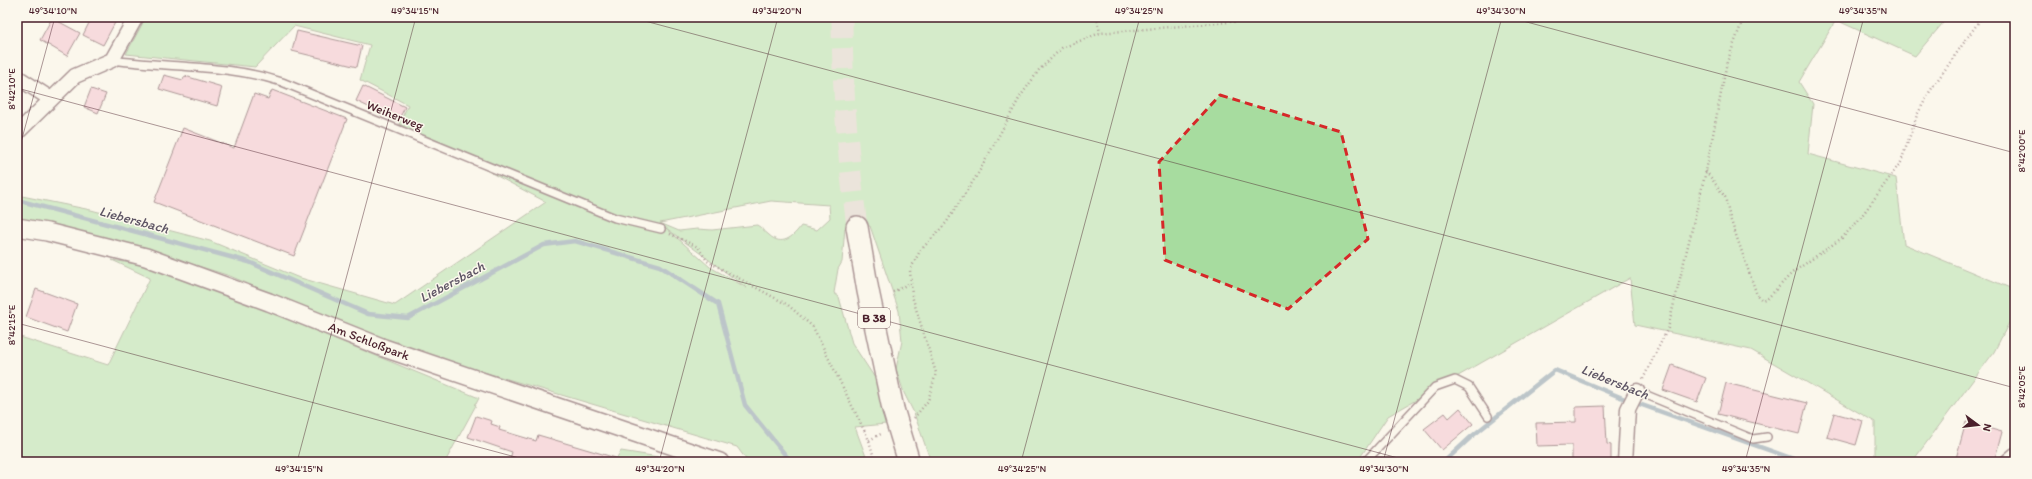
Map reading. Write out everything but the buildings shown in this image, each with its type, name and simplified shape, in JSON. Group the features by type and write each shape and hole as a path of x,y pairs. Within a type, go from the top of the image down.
{"main road":[{"name":"B 38","path":"857,227 868,291 901,415 910,462"}],"street":[{"path":"17,133 75,76 112,60 136,17"},
{"path":"17,77 51,100"},
{"name":"Am Schloßpark","path":"17,227 47,232 146,257 269,302 384,348 720,462"},
{"path":"1625,462 1628,409 1637,391"},
{"path":"2007,462 2015,455"}],"lane":[{"name":"Weiherweg","path":"112,60 146,65 186,65 259,74 282,82 615,218 661,230"},
{"path":"1365,462 1435,387 1455,380 1469,387 1488,416"},
{"path":"1637,391 1753,439 1767,437"}],"path":[{"path":"1098,17 1100,33"},
{"path":"901,415 914,418 928,401 936,373 912,296 910,270 920,251 946,223 975,178 1020,97 1039,70 1062,48 1100,33 1287,17"},
{"path":"1637,391 1668,328 1706,171 1727,62 1744,17"},
{"path":"1706,171 1725,198 1757,295 1762,300 1768,298 1792,273 1842,238 1880,192 1901,162 1917,115 1930,91 1982,17"},
{"path":"661,230 698,247 707,261 788,305 813,327 869,440 875,462"},
{"path":"893,292 910,283"},
{"path":"869,440 888,431"}],"highlighted area":[{"path":"1220,95 1341,132 1368,239 1288,309 1165,260 1159,162"}],"green space":[{"path":"146,17 1948,17 1915,56 1836,20 1799,82 1813,104 1808,154 1896,178 1904,244 2015,290 2015,311 1994,352 1912,462 1889,462 1875,459 1875,422 1751,350 1635,325 1630,278 1388,416 1357,462 931,462 914,413 904,393 896,369 902,341 899,311 870,226 845,228 842,262 838,269 834,293 839,297 852,343 875,378 886,424 855,427 868,462 748,462 737,447 406,349 327,318 230,276 141,248 17,222 17,195 91,210 210,241 297,277 395,305 546,202 399,124 408,105 360,80 370,45 294,26 255,67 126,54","holes":["771,201 829,205 830,218 817,230 801,226 791,237 783,240 774,239 757,225 712,230 697,229 679,231 660,223","666,228 747,288 710,267"]},
{"path":"112,260 154,267 255,306 479,398 476,404 474,404 476,405 445,462 17,462 17,336 108,365 150,278"},
{"path":"621,451 690,462 614,462"}],"waterway":[{"name":"Liebersbach","path":"17,200 249,262 368,314 408,318 544,245 575,241 660,266 718,304 745,405 791,462"},
{"name":"Liebersbach","path":"1444,462 1471,437 1555,370 1625,399 1802,462"}],"tunnel":[{"path":"842,17 846,122 857,227"}]}
